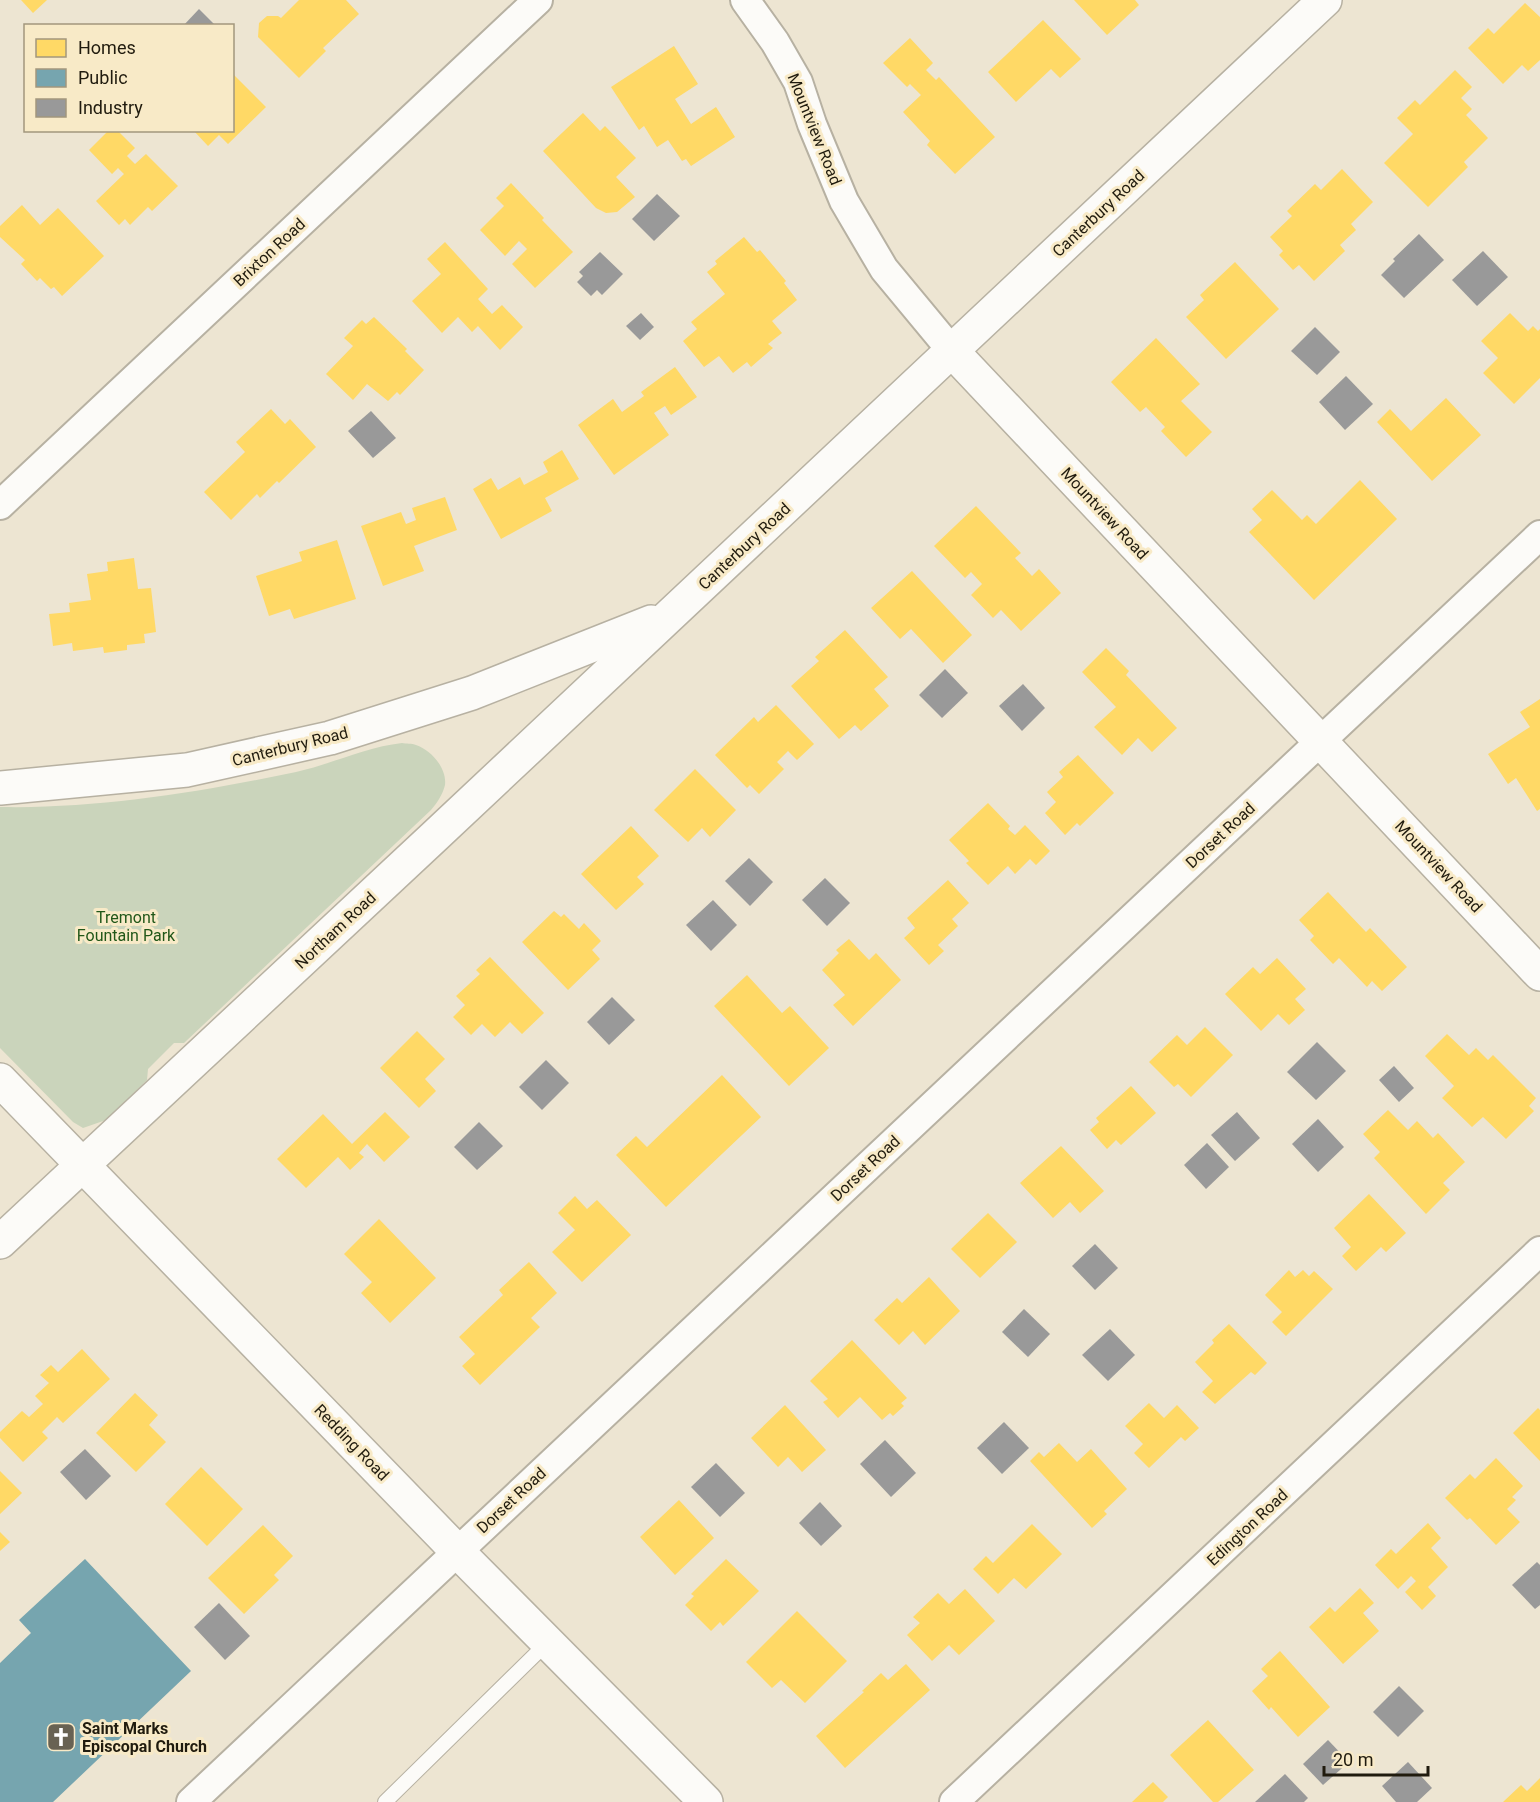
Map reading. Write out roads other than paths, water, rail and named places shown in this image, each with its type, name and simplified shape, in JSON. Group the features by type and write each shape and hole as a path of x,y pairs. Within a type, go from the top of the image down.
{"street":[{"name":"Brixton Road","path":"0,505 538,0"},
{"name":"Mountview Road","path":"745,0 775,42 798,82 812,124 844,201 884,269 952,351 1540,974"},
{"name":"Canterbury Road","path":"0,788 187,770 330,738 472,693 669,616 1325,0"},
{"name":"Dorset Road","path":"191,1802 1540,535"},
{"name":"Northam Road","path":"0,1242 669,616"},
{"name":"Redding Road","path":"0,1080 457,1551 706,1802"},
{"name":"Edington Road","path":"954,1802 1540,1251"}],"lane":[{"path":"385,1802 548,1642"}],"place":[{"name":"Saint Marks Episcopal Church","path":"61,1737"}],"park label":[{"name":"Tremont Fountain Park","path":"126,926"}]}
